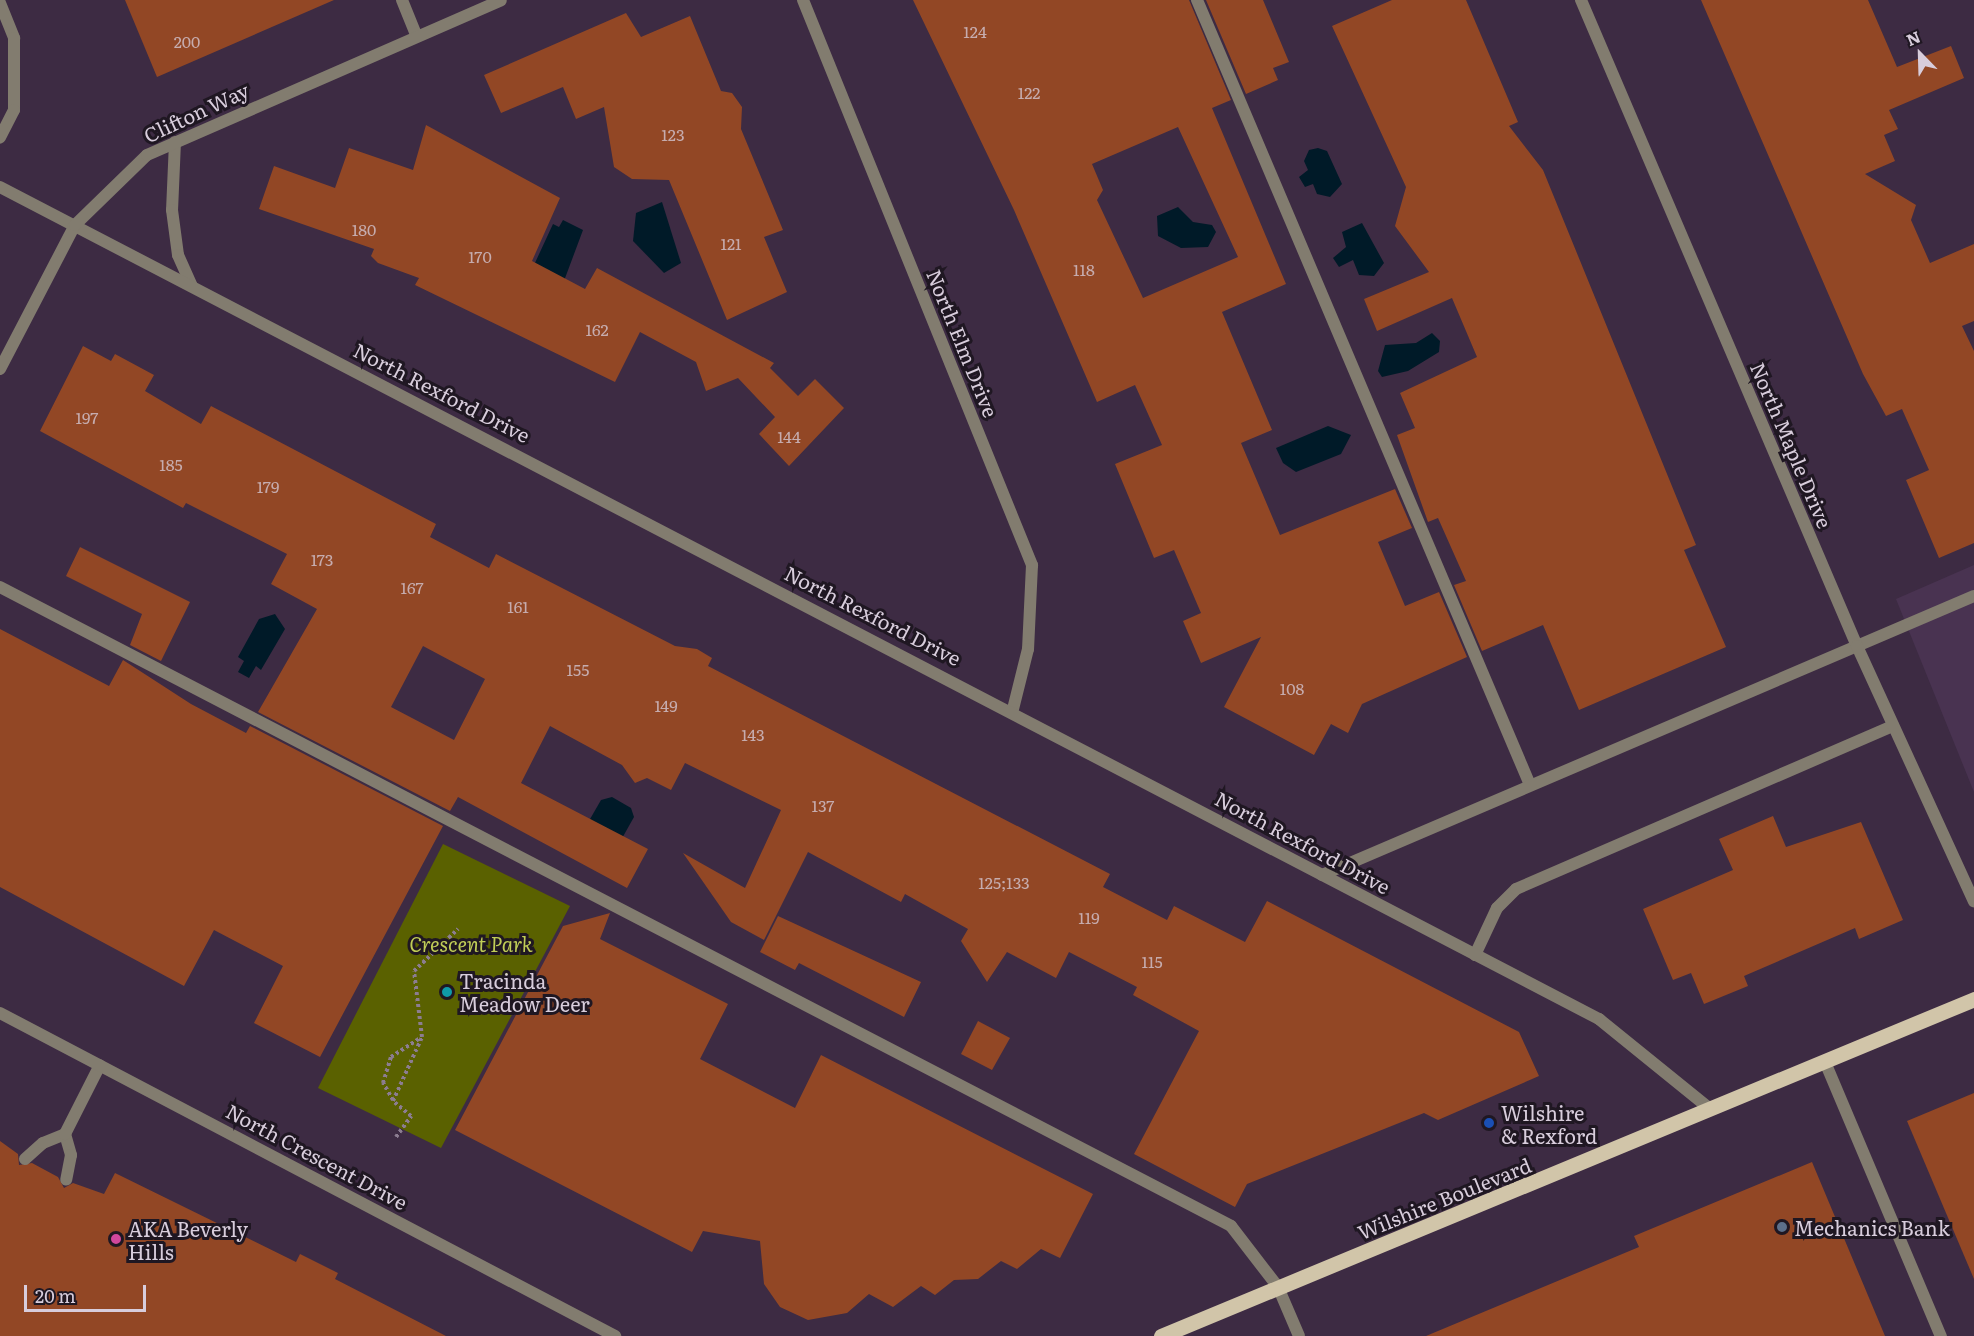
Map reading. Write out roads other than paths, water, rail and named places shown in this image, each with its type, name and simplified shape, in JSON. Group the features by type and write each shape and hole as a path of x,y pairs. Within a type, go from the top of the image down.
{"main road":[{"name":"Wilshire Boulevard","path":"1161,1336 1974,999"}],"street":[{"path":"402,0 416,34"},
{"name":"Clifton Way","path":"0,369 75,225 147,155 416,34 501,0"},
{"name":"North Elm Drive","path":"803,0 1032,566 1028,649 1013,709"},
{"path":"1197,0 1530,785"},
{"name":"North Maple Drive","path":"1581,0 1857,646 1974,902"},
{"path":"0,3 14,48 14,110 0,138"},
{"path":"176,142 171,210 178,255 192,285"},
{"name":"North Rexford Drive","path":"0,186 1013,709 1322,875 1599,1019 1710,1109"},
{"path":"0,587 1232,1226 1278,1287 1299,1336"},
{"path":"1322,875 1974,596"},
{"path":"1475,955 1497,908 1516,889 1893,726"},
{"name":"North Crescent Drive","path":"0,1013 615,1336"},
{"path":"1825,1062 1941,1336"},
{"path":"25,1159 43,1143 65,1134 100,1065"},
{"path":"65,1134 71,1155 66,1180"}],"water":[{"path":"1318,148 1327,151 1342,184 1330,197 1317,194 1313,184 1305,187 1299,177 1308,170 1304,161 1309,150"},
{"path":"662,202 681,263 664,273 633,241 636,213"},
{"path":"1178,207 1193,222 1212,225 1216,232 1208,247 1181,248 1158,236 1157,216"},
{"path":"563,220 583,230 561,289 528,278 553,224 559,227"},
{"path":"1362,223 1384,263 1374,276 1359,275 1353,260 1339,267 1333,258 1346,247 1342,232"},
{"path":"1432,333 1440,341 1439,352 1408,371 1382,377 1378,371 1385,345 1416,343"},
{"path":"1328,426 1351,435 1341,454 1296,472 1283,463 1276,448"},
{"path":"275,614 285,629 261,670 256,666 249,678 238,672 244,661 238,657 259,619"},
{"path":"612,797 631,808 634,817 616,849 582,833 601,800"}],"place":[{"name":"Tracinda Meadow Deer","path":"447,992"},
{"name":"Wilshire & Rexford","path":"1489,1123"},
{"name":"Mechanics Bank","path":"1782,1227"},
{"name":"AKA Beverly Hills","path":"116,1239"}],"park label":[{"name":"Crescent Park","path":"471,943"}]}
